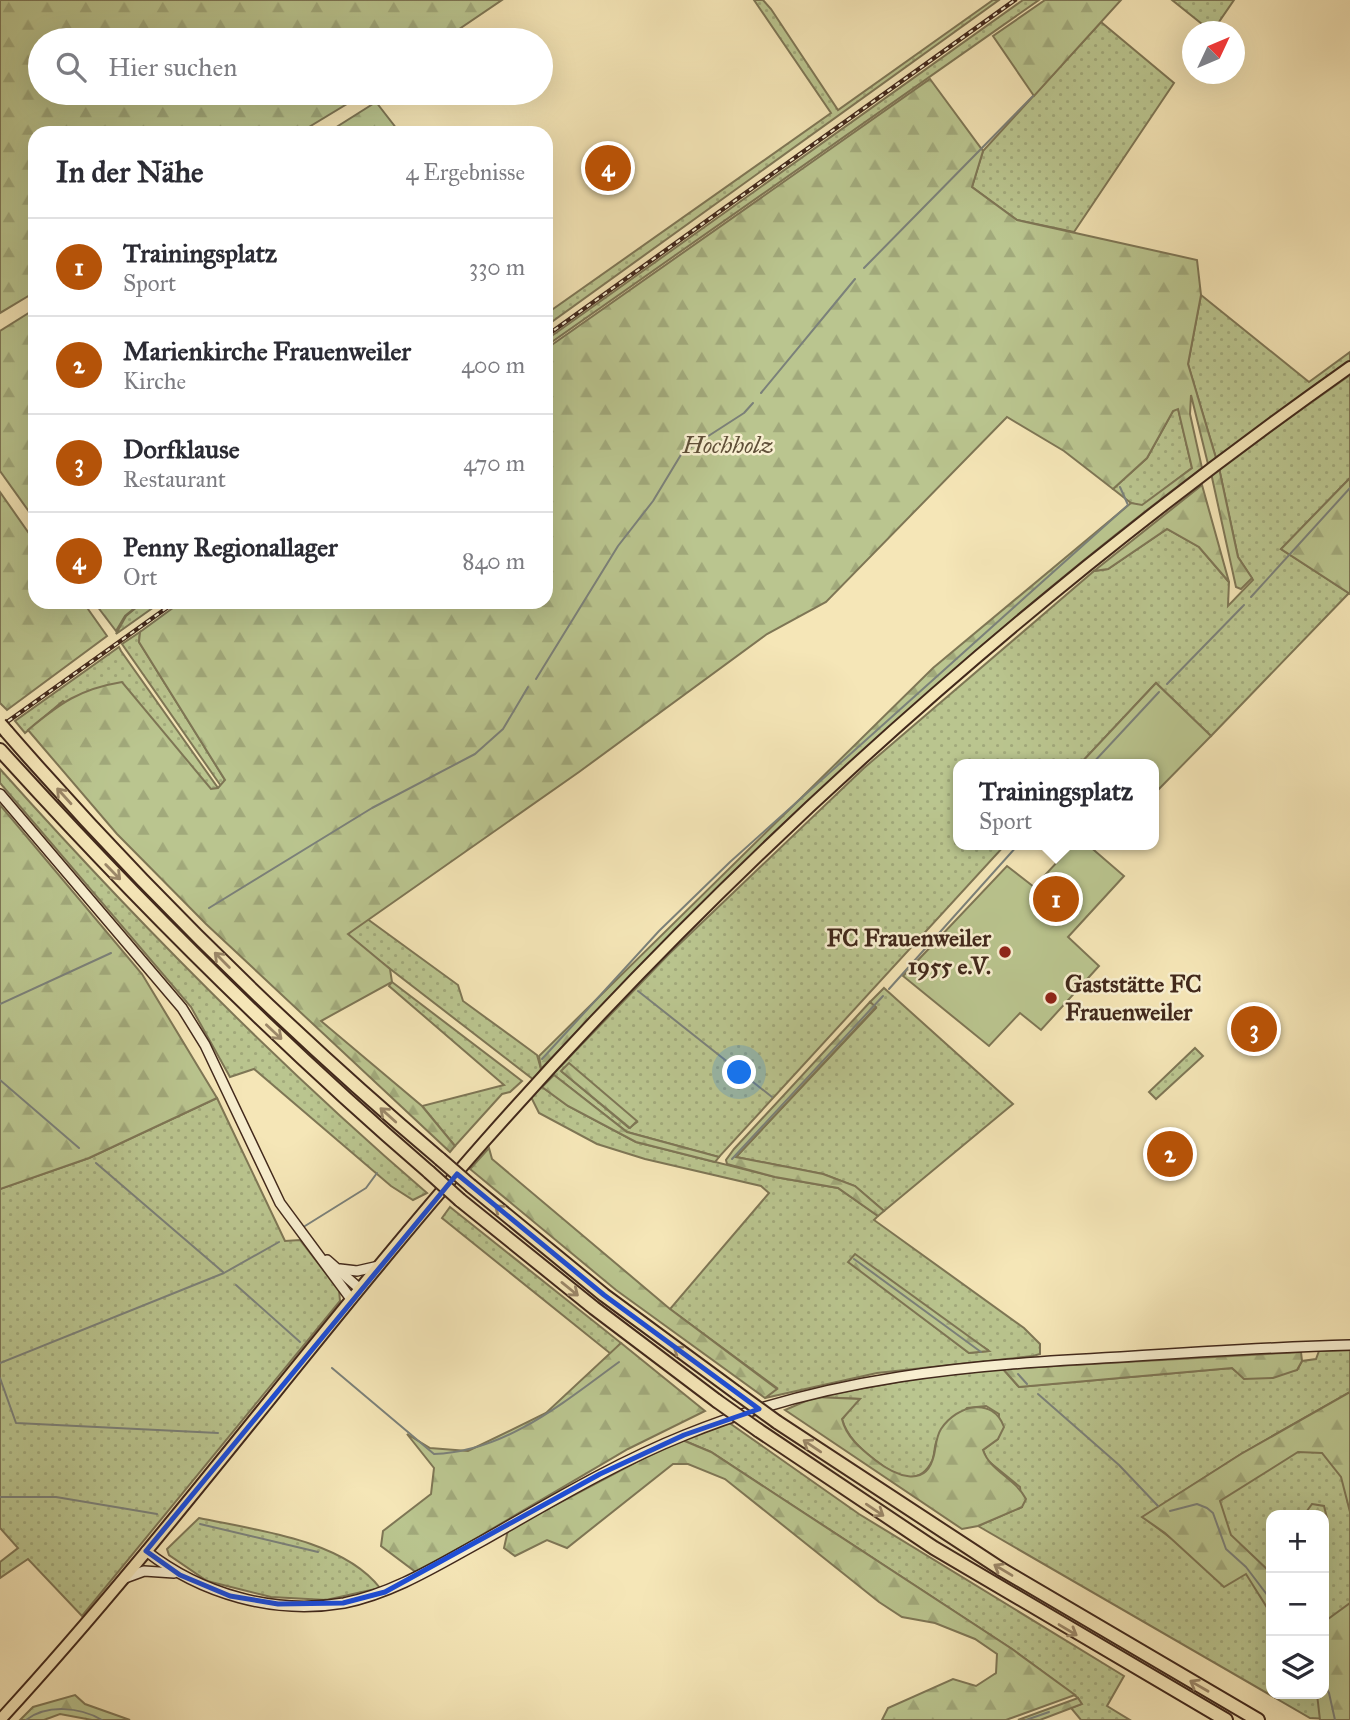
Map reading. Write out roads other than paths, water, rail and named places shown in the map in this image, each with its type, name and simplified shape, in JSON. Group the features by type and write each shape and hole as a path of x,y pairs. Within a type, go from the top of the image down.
{"highway":[{"path":"4,728 71,804 226,965 440,1159 604,1295 777,1422 1001,1569 1258,1720"},
{"path":"0,750 118,877 250,1010 460,1200 594,1308 758,1430 958,1563 1226,1720"}],"main road":[{"path":"0,1720 125,1578 379,1266 561,1057 682,931 836,781 943,686 1179,491 1350,367"},
{"path":"0,794 182,1008 205,1045 280,1203 351,1299"},
{"path":"312,1248 360,1289"},
{"path":"337,1269 357,1271 379,1266"},
{"path":"146,1551 180,1575 230,1596 254,1602 314,1605 343,1603 385,1592 405,1583 600,1475 684,1435 836,1386 1006,1364 1350,1345"},
{"path":"125,1578 144,1570 180,1575"}],"waterway":[{"path":"864,268 1033,96"},
{"path":"761,393 855,279"},
{"path":"536,679 618,546 653,501 682,453 744,413 753,403"},
{"path":"542,1059 659,931 730,862 1128,505 1120,487"},
{"path":"1251,597 1350,488"},
{"path":"1167,684 1244,605"},
{"path":"209,908 372,808 475,754 503,729 528,687"},
{"path":"1097,759 1159,692"},
{"path":"889,989 1014,850"},
{"path":"0,1004 111,953"},
{"path":"638,991 772,1097"},
{"path":"732,1159 883,996"},
{"path":"0,1080 79,1148"},
{"path":"96,1163 223,1272"},
{"path":"305,1226 366,1188 377,1173"},
{"path":"0,1363 224,1273 279,1242"},
{"path":"854,1259 981,1352"},
{"path":"236,1285 300,1342"},
{"path":"332,1368 434,1454 460,1451 509,1435 555,1408 619,1362"},
{"path":"1018,1374 1027,1384"},
{"path":"0,1378 16,1423 218,1433"},
{"path":"1038,1394 1119,1465 1158,1506"},
{"path":"0,1497 56,1497 157,1514"},
{"path":"1170,1511 1197,1504 1213,1513 1226,1549 1246,1567 1266,1593"},
{"path":"200,1524 318,1552"},
{"path":"1329,1693 1335,1720"},
{"path":"26,1720 44,1711 64,1709 84,1712 102,1720"},
{"path":"1026,1720 1049,1712"}],"railway":[{"path":"553,331 1015,0"},
{"path":"0,727 165,609"}],"place":[{"name":"Penny Regionallager","path":"608,168"},
{"name":"Trainingsplatz","path":"1056,899"},
{"name":"FC Frauenweiler 1955 e.V.","path":"1005,952"},
{"name":"Gaststätte FC Frauenweiler","path":"1051,998"},
{"name":"Dorfklause","path":"1254,1029"},
{"name":"Marienkirche Frauenweiler","path":"1170,1154"}],"park label":[{"name":"Hochholz","path":"728,445"}]}
